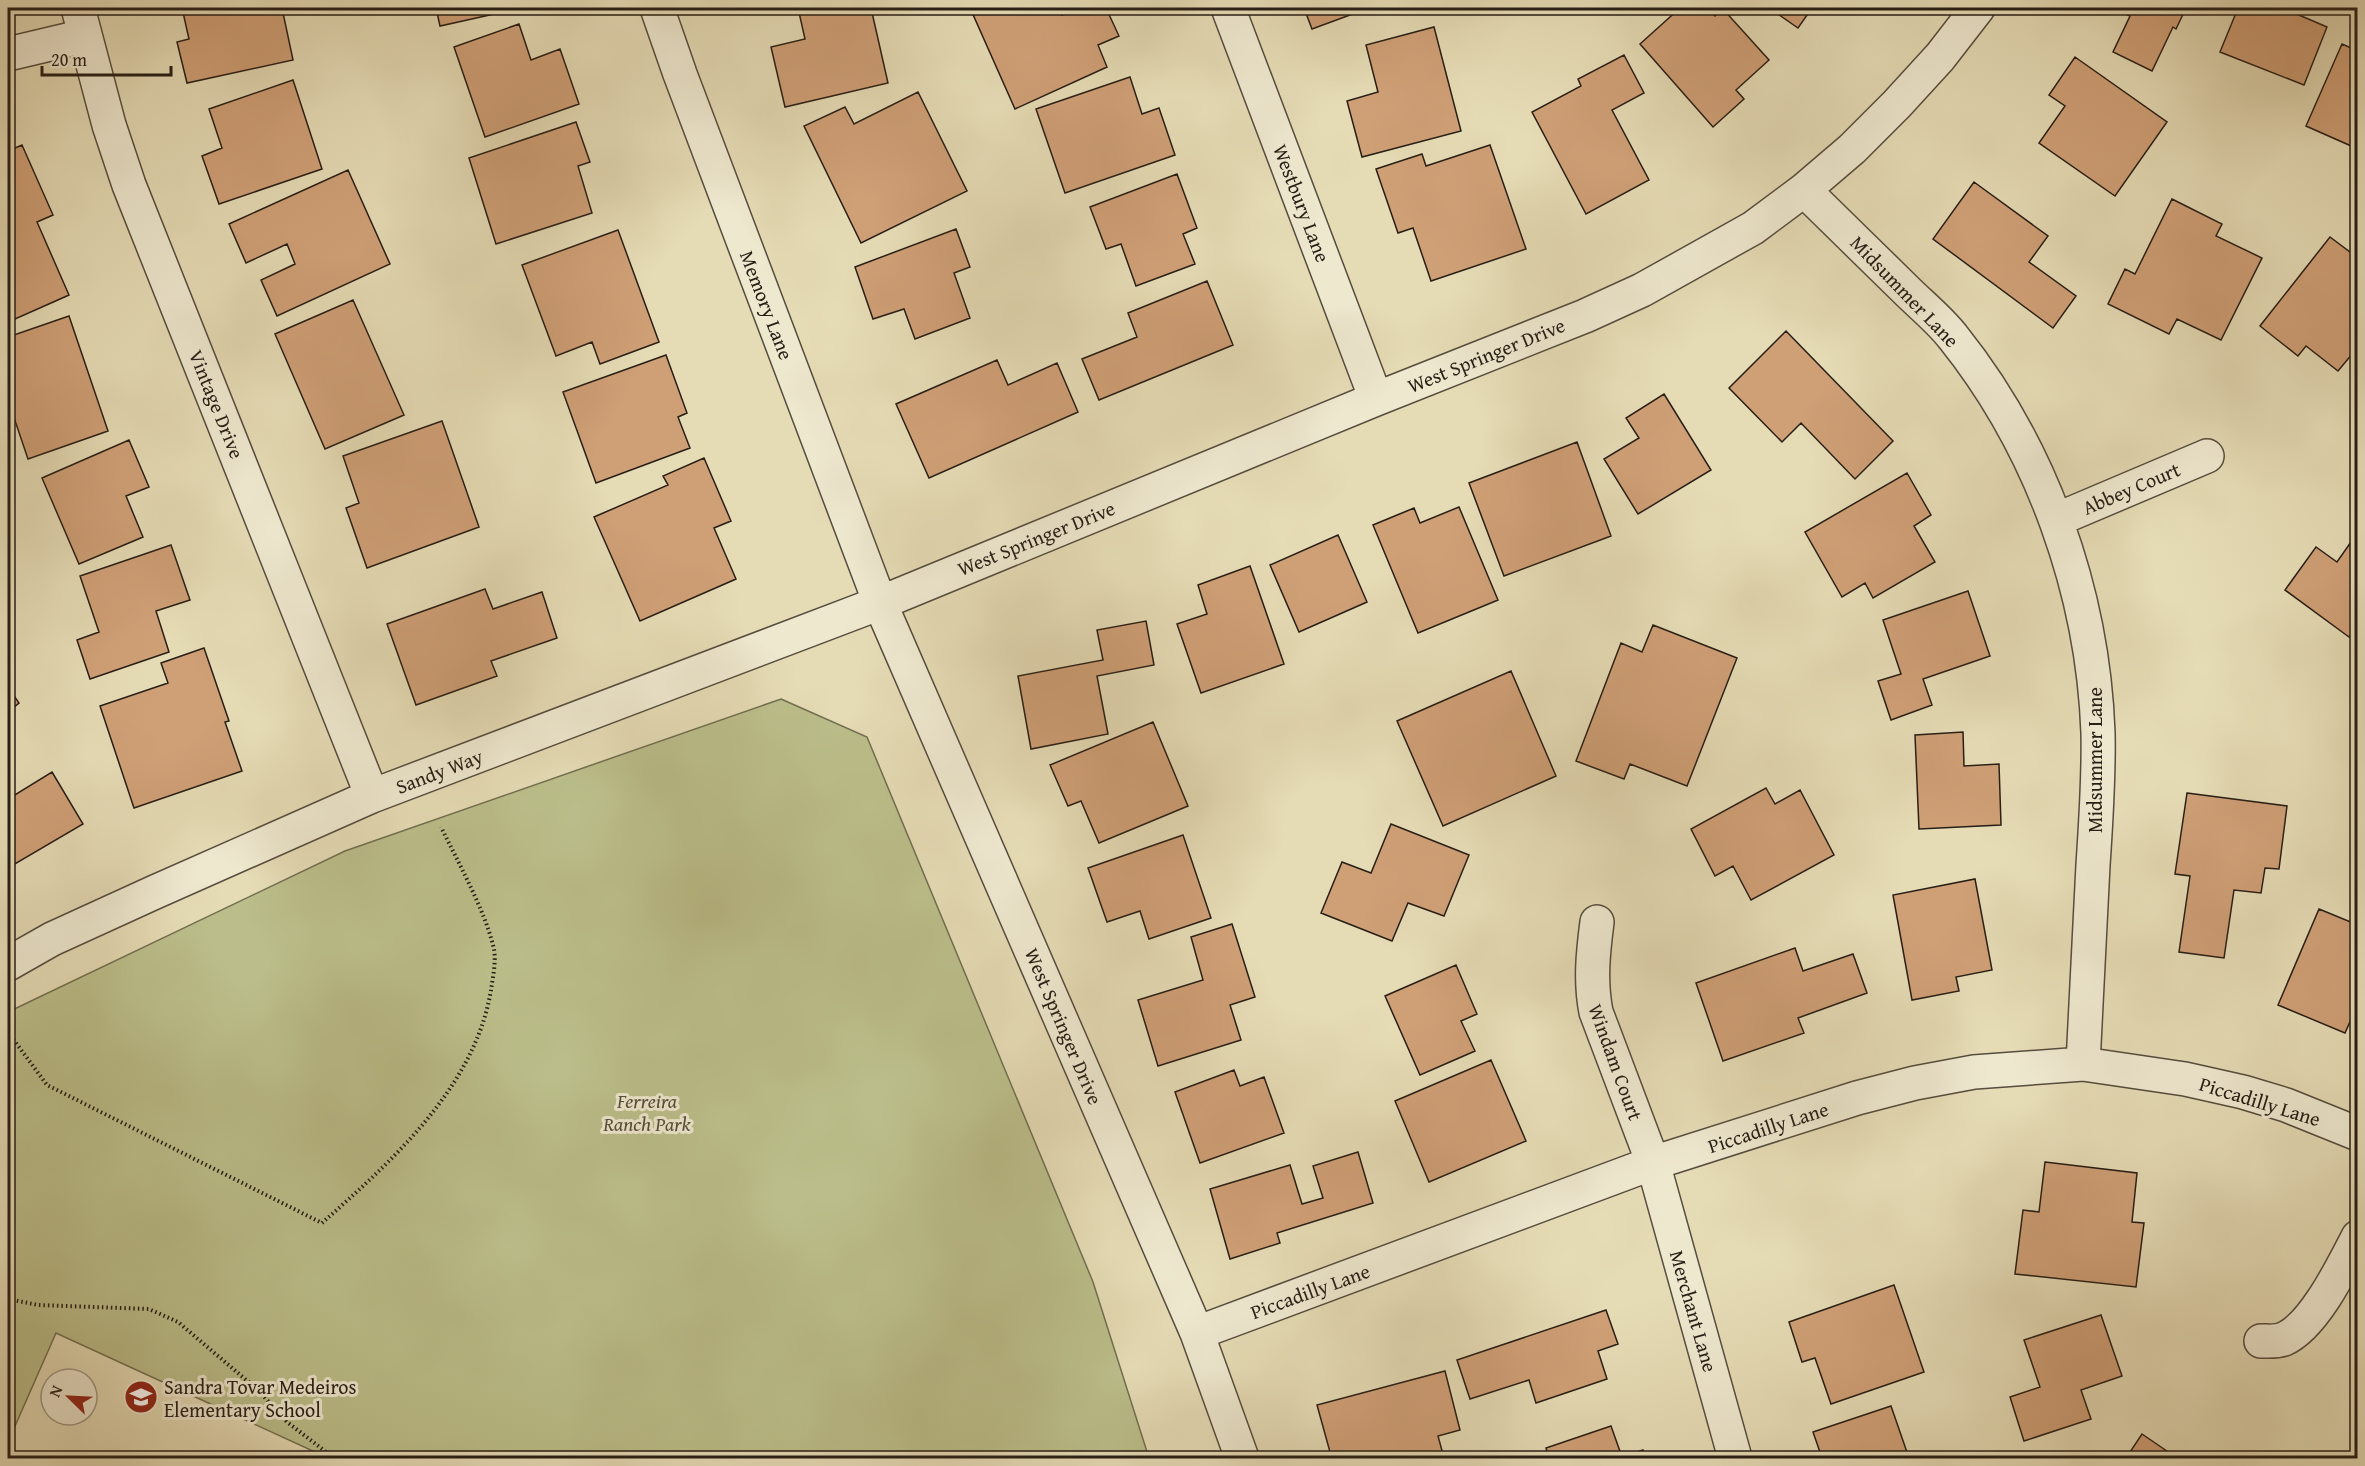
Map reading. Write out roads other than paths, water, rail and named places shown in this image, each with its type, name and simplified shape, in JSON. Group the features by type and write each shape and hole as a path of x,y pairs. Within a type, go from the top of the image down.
{"street":[{"name":"Memory Lane","path":"657,8 880,603"},
{"name":"Westbury Lane","path":"1228,8 1376,399"},
{"name":"West Springer Drive","path":"1242,1458 1197,1333 880,603 1376,399 1585,316 1642,290 1753,228 1804,190 1897,104 1940,57 1978,8"},
{"path":"8,54 81,22"},
{"name":"Vintage Drive","path":"81,22 109,125 129,184 372,796"},
{"name":"Midsummer Lane","path":"1804,190 1952,335 1988,384 2018,436 2044,489 2068,556 2084,615 2093,673 2098,733 2098,793 2083,1064"},
{"name":"Abbey Court","path":"2056,520 2207,456"},
{"name":"Sandy Way","path":"8,964 52,939 145,896 372,796 880,603"},
{"name":"Windam Court","path":"1597,922 1591,969 1596,1012 1653,1163"},
{"name":"Piccadilly Lane","path":"1197,1333 1653,1163 1857,1098 1915,1083 1974,1072 2083,1064 2185,1079 2244,1092 2286,1105 2358,1134"},
{"name":"Merchant Lane","path":"1653,1163 1735,1458"},
{"path":"2261,1341 2285,1338 2301,1326 2334,1282 2358,1237"}],"place":[{"name":"Sandra Tovar Medeiros Elementary School","path":"141,1397"}],"park label":[{"name":"Ferreira Ranch Park","path":"647,1112"}]}
